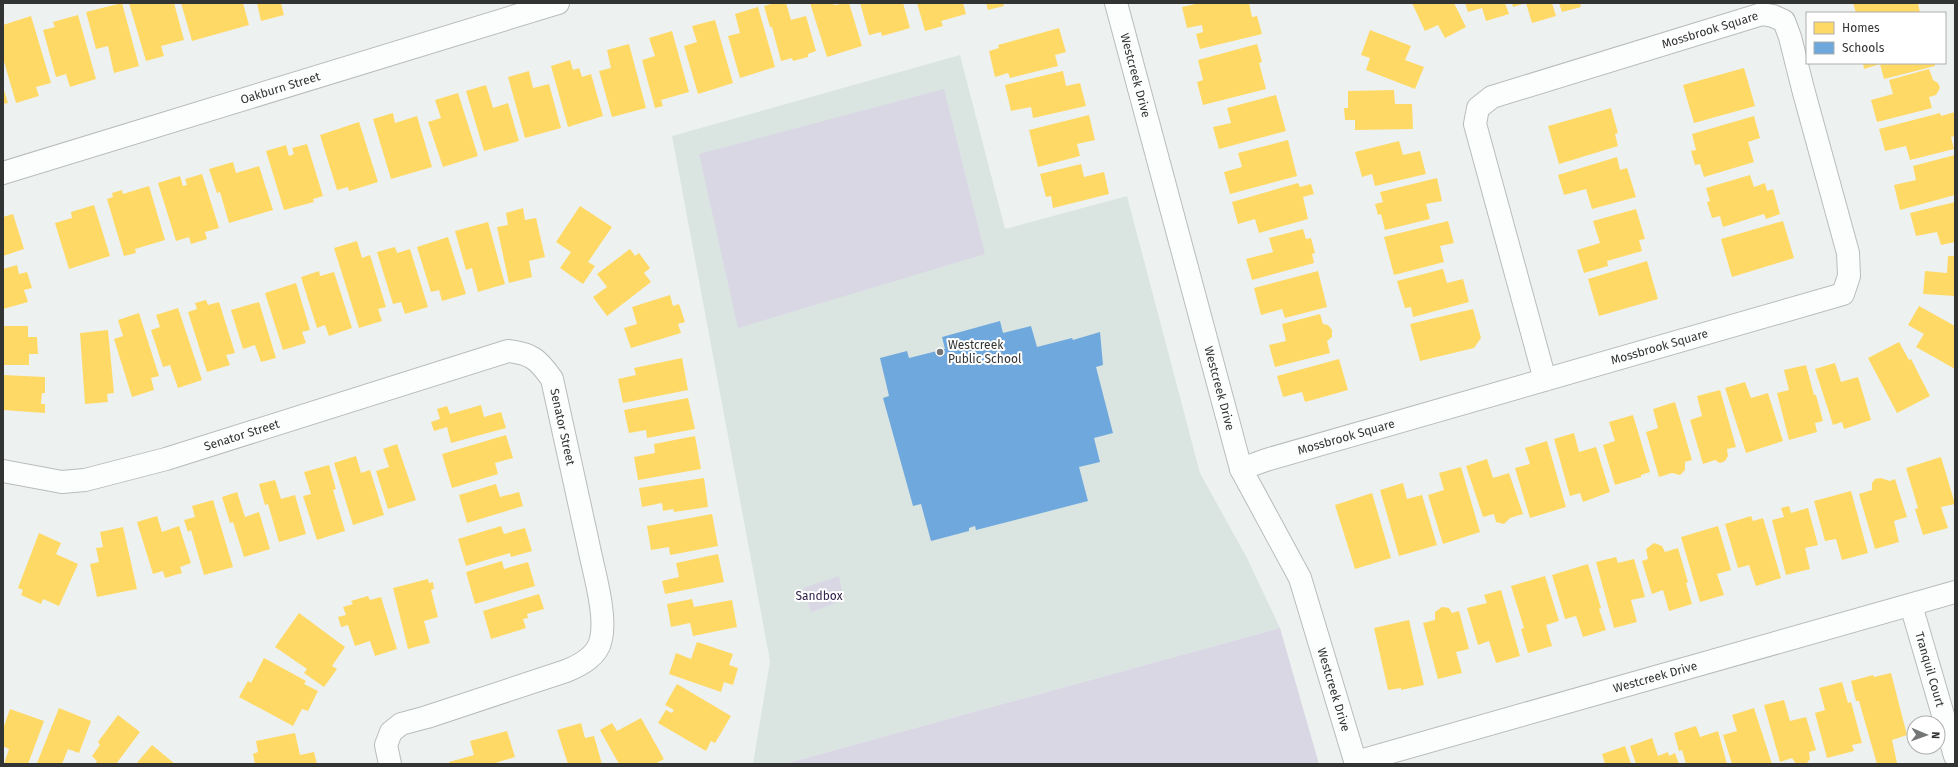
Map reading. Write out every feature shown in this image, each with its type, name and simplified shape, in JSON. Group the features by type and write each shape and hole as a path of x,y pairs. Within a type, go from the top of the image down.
{"street":[{"name":"Oakburn Street","path":"3,173 558,3"},
{"name":"Westcreek Drive","path":"1116,3 1241,470 1300,578 1356,763 1955,592"},
{"name":"Mossbrook Square","path":"1241,470 1266,460 1545,380 1843,294 1850,276 1848,253 1790,37 1784,21 1774,16 1762,14 1492,97 1478,108 1475,124 1545,380"},
{"name":"Senator Street","path":"3,470 62,482 85,480 166,459 508,351 522,353 540,362 552,379 596,581 602,619 601,639 597,650 578,666 566,671 427,717 400,724 391,732 386,745 390,764"},
{"name":"Tranquil Court","path":"1911,605 1955,756"}],"shaded area":[{"name":"Westcreek Public School","path":"960,55 1005,229 1127,196 1200,473 1247,558 1280,628 784,764 753,764 770,661 672,136"}],"green space":[{"path":"944,89 985,254 738,328 699,154"},
{"name":"Sandbox","path":"839,576 844,600 811,612 803,588"},
{"path":"1280,628 1319,764 784,764"}],"building: Homes":[{"path":"122,3 139,66 114,73 108,46 96,49 86,12"},
{"path":"129,3 174,3 184,40 161,46 164,56 146,61"},
{"path":"181,3 243,3 249,25 192,41"},
{"path":"257,3 281,3 284,15 261,21"},
{"path":"775,3 786,3 791,20 806,16 816,51 808,54 808,57 793,61 792,58 781,61 772,27 770,27 764,6"},
{"path":"810,3 833,3 834,5 849,3 862,46 827,57"},
{"path":"860,3 903,3 910,28 882,36 881,32 869,35"},
{"path":"917,3 963,3 966,14 941,21 943,26 925,31"},
{"path":"986,3 1003,3 1004,6 988,10"},
{"path":"1200,3 1249,3 1252,17 1257,16 1262,34 1200,49 1196,34 1203,32 1202,25 1187,28 1182,7"},
{"path":"1412,3 1454,3 1466,27 1445,38 1438,25 1425,31"},
{"path":"1465,3 1505,3 1509,14 1486,21 1482,8 1468,12"},
{"path":"1512,3 1526,3 1513,7"},
{"path":"1526,3 1552,3 1556,16 1532,23"},
{"path":"1559,3 1580,3 1581,7 1562,12"},
{"path":"1853,3 1918,3 1920,12 1856,12"},
{"path":"758,7 775,67 740,78 728,36 740,33 735,14"},
{"path":"78,15 96,79 70,87 66,74 56,77 43,30 55,27 53,22"},
{"path":"31,16 51,83 36,87 39,96 16,103 3,58 3,25"},
{"path":"715,20 733,83 698,94 684,46 697,42 692,26"},
{"path":"1059,28 1066,52 1055,55 1058,66 1010,78 1008,73 995,77 989,51 999,48 998,45"},
{"path":"1370,30 1411,46 1405,60 1424,67 1415,89 1366,70 1370,58 1361,55"},
{"path":"672,31 689,92 661,100 663,106 655,108 642,60 655,56 649,38"},
{"path":"629,44 646,108 612,117 599,71 611,68 607,50"},
{"path":"1257,44 1262,62 1259,63 1266,89 1203,105 1197,82 1203,80 1198,60"},
{"path":"570,60 573,70 579,68 582,77 591,74 603,116 568,127 551,66"},
{"path":"1863,64 1880,64 1864,69"},
{"path":"1880,64 1935,64 1935,66 1884,79"},
{"path":"1744,68 1755,106 1694,123 1683,85"},
{"path":"1929,69 1933,80 1938,83 1940,88 1936,95 1929,97 1932,108 1877,122 1871,100 1893,94 1889,80"},
{"path":"529,71 533,88 549,84 561,128 525,138 508,77"},
{"path":"1063,71 1066,86 1080,83 1086,106 1033,118 1031,107 1011,111 1005,85"},
{"path":"486,85 493,108 508,103 519,141 484,151 466,91"},
{"path":"3,87 8,103 3,104"},
{"path":"1394,90 1395,104 1412,104 1413,129 1355,130 1355,120 1345,120 1344,108 1348,108 1348,91"},
{"path":"458,93 478,156 443,167 428,122 441,118 435,100"},
{"path":"1276,95 1286,131 1219,149 1213,127 1231,123 1227,108"},
{"path":"1611,108 1618,133 1615,134 1618,146 1559,164 1548,126"},
{"path":"1955,112 1955,136 1951,137 1954,149 1910,160 1906,146 1885,151 1879,129 1940,113 1941,116"},
{"path":"393,113 395,123 417,116 432,167 391,179 373,119"},
{"path":"1089,115 1095,140 1077,144 1080,156 1038,167 1029,130"},
{"path":"1754,116 1760,138 1748,142 1754,162 1704,177 1700,164 1695,165 1691,151 1696,150 1692,134"},
{"path":"359,122 378,182 349,191 348,187 337,190 320,135"},
{"path":"1288,140 1297,176 1230,194 1224,172 1242,167 1238,153"},
{"path":"1399,141 1403,155 1420,151 1426,174 1375,186 1372,174 1362,177 1355,152"},
{"path":"307,144 323,196 313,199 314,202 284,210 266,151 286,145 289,156 294,154 292,148"},
{"path":"1955,155 1955,195 1900,210 1894,185 1916,180 1913,166"},
{"path":"1617,157 1620,170 1627,168 1636,197 1592,209 1586,189 1564,195 1558,175"},
{"path":"233,162 236,173 259,166 273,210 229,223 220,192 217,193 209,169"},
{"path":"1081,164 1084,177 1104,172 1109,194 1053,208 1051,196 1046,197 1040,174"},
{"path":"202,174 219,228 205,232 207,239 191,244 189,237 176,241 158,183 180,176 183,186 187,185 185,179"},
{"path":"1750,175 1754,187 1765,183 1767,191 1773,189 1780,214 1766,219 1764,214 1723,227 1720,216 1712,218 1707,202 1710,201 1706,188"},
{"path":"1437,178 1442,201 1426,204 1430,219 1385,230 1381,214 1378,215 1375,204 1383,202 1380,192"},
{"path":"1298,183 1300,187 1311,184 1314,194 1303,197 1308,219 1259,233 1255,219 1238,224 1232,202"},
{"path":"149,186 165,240 135,249 136,253 124,256 107,199 113,197 112,193 122,190 123,194"},
{"path":"1955,202 1955,242 1941,245 1937,232 1916,236 1910,213"},
{"path":"94,205 110,256 69,269 55,223 72,218 71,212"},
{"path":"580,206 612,227 588,262 595,266 583,284 560,268 571,252 556,242"},
{"path":"523,208 525,220 536,218 545,257 529,261 532,277 509,283 497,227 508,225 506,213"},
{"path":"1636,209 1645,239 1639,240 1642,251 1607,261 1608,266 1584,273 1577,250 1600,243 1593,221"},
{"path":"13,214 24,249 3,256 3,217"},
{"path":"1448,221 1454,243 1440,246 1444,262 1394,275 1384,237"},
{"path":"1783,221 1794,258 1732,277 1721,239"},
{"path":"488,222 505,284 478,292 472,268 466,270 455,231"},
{"path":"1303,229 1306,239 1311,238 1315,253 1312,254 1314,263 1252,280 1246,259 1273,252 1269,238"},
{"path":"448,237 466,294 442,301 439,290 431,292 417,247"},
{"path":"357,241 362,258 370,255 386,307 378,309 382,321 359,328 334,248"},
{"path":"395,247 397,253 410,249 428,307 405,314 401,302 393,304 377,252"},
{"path":"630,249 635,256 639,253 650,268 644,273 651,282 607,316 593,297 607,287 597,274"},
{"path":"1948,256 1955,256 1955,296 1923,294 1925,271 1947,273"},
{"path":"1647,261 1658,299 1599,316 1588,279"},
{"path":"17,265 19,274 27,272 32,288 24,290 28,302 3,309 3,269"},
{"path":"1443,269 1447,283 1463,279 1469,302 1413,317 1411,307 1405,308 1397,281"},
{"path":"319,271 320,276 334,272 352,328 329,336 325,325 317,328 301,277"},
{"path":"1318,271 1327,307 1285,318 1282,309 1261,315 1254,288"},
{"path":"296,283 310,330 302,332 306,343 283,350 265,293"},
{"path":"670,295 673,306 679,304 685,322 678,324 681,333 631,348 624,328 637,324 632,307"},
{"path":"206,300 208,305 219,302 235,353 226,355 230,365 207,372 188,312 197,309 195,303"},
{"path":"259,302 276,358 261,362 255,345 243,349 231,310"},
{"path":"1919,306 1955,326 1955,369 1916,347 1924,334 1908,325"},
{"path":"178,308 202,380 178,388 170,365 163,367 151,330 160,327 156,315"},
{"path":"1473,309 1481,338 1474,348 1420,361 1410,324"},
{"path":"139,313 159,376 151,378 154,390 132,397 114,339 123,336 118,320"},
{"path":"1320,314 1323,324 1328,325 1332,330 1332,337 1327,341 1330,353 1275,367 1269,345 1286,341 1282,324"},
{"path":"3,326 28,326 28,337 37,337 38,354 29,354 29,365 3,365"},
{"path":"108,330 114,393 107,394 108,402 85,404 80,333"},
{"path":"1899,342 1909,360 1911,359 1930,396 1897,413 1868,358"},
{"path":"682,358 688,390 623,403 618,379 636,375 634,368"},
{"path":"1339,359 1348,390 1305,402 1302,392 1283,397 1277,376"},
{"path":"1835,363 1841,382 1858,377 1871,420 1844,429 1842,422 1833,425 1815,369"},
{"path":"1806,365 1823,421 1815,423 1817,432 1789,440 1777,393 1789,390 1784,370"},
{"path":"3,375 45,377 45,393 42,393 41,404 45,404 45,413 3,410"},
{"path":"1745,382 1751,398 1768,393 1783,441 1746,453 1725,388"},
{"path":"1720,390 1736,447 1727,449 1728,456 1725,461 1720,463 1715,460 1703,464 1690,420 1702,416 1697,396"},
{"path":"688,398 695,429 647,438 646,430 629,433 624,410"},
{"path":"1675,402 1692,460 1685,462 1685,470 1680,475 1672,473 1659,477 1646,432 1658,428 1653,409"},
{"path":"481,405 484,417 501,412 506,428 451,443 447,427 434,431 431,422 440,419 437,409 447,406 450,414"},
{"path":"1633,415 1650,472 1641,475 1641,477 1615,485 1603,445 1615,441 1609,422"},
{"path":"1574,433 1579,452 1596,447 1610,492 1583,502 1580,493 1570,496 1554,439"},
{"path":"506,435 513,458 495,463 498,474 452,488 442,454"},
{"path":"695,436 701,469 638,480 634,457 655,453 654,444"},
{"path":"1547,441 1566,507 1530,518 1515,468 1530,464 1525,448"},
{"path":"397,444 416,500 388,509 376,471 389,467 383,449"},
{"path":"356,456 361,473 370,470 384,515 353,525 334,463"},
{"path":"1941,457 1955,504 1941,507 1948,528 1923,535 1915,509 1918,508 1906,468"},
{"path":"1487,459 1493,478 1509,473 1523,514 1510,518 1504,524 1496,522 1494,514 1483,517 1466,466"},
{"path":"329,465 336,489 333,490 345,531 317,540 303,496 311,494 304,472"},
{"path":"1461,467 1480,532 1443,544 1428,495 1444,490 1439,473"},
{"path":"704,478 708,507 674,512 673,509 663,511 662,503 642,507 639,488"},
{"path":"1881,478 1890,481 1895,479 1907,517 1894,521 1899,542 1875,549 1859,494 1872,490 1872,483 1875,479"},
{"path":"275,480 281,499 295,495 306,534 279,542 268,504 265,505 259,484"},
{"path":"1403,483 1407,499 1422,495 1437,545 1399,556 1380,490"},
{"path":"496,484 500,497 519,492 523,506 467,523 459,495"},
{"path":"1851,491 1868,553 1842,560 1836,539 1825,541 1814,501"},
{"path":"237,492 245,517 259,512 270,549 244,557 233,522 230,523 222,497"},
{"path":"1372,493 1391,558 1355,569 1335,505"},
{"path":"213,500 233,567 204,575 191,530 188,532 184,520 195,517 192,506"},
{"path":"1789,506 1791,513 1808,508 1818,545 1805,548 1810,569 1786,575 1772,520 1784,517 1781,508"},
{"path":"712,514 718,546 670,555 669,547 651,550 647,526"},
{"path":"157,516 162,532 179,526 191,563 180,567 182,573 165,578 163,571 153,574 137,522"},
{"path":"1751,516 1753,521 1763,518 1781,578 1756,586 1749,565 1738,568 1725,524"},
{"path":"501,526 504,534 525,528 532,551 511,557 510,553 466,566 458,539"},
{"path":"1718,526 1731,570 1717,574 1724,595 1700,602 1681,537"},
{"path":"123,527 137,589 97,597 90,564 99,562 96,548 103,547 100,532"},
{"path":"39,533 61,543 56,554 78,564 59,606 43,599 41,604 21,595 23,590 18,588"},
{"path":"1654,543 1662,546 1665,552 1678,548 1688,582 1686,583 1692,604 1669,611 1663,590 1652,594 1642,561 1648,559 1646,549"},
{"path":"718,554 724,582 665,594 662,581 679,577 676,563"},
{"path":"1616,557 1618,563 1634,559 1645,597 1631,600 1637,622 1614,628 1596,562"},
{"path":"502,561 504,569 528,562 535,586 475,604 466,572"},
{"path":"1588,564 1601,608 1599,609 1606,630 1583,637 1576,616 1565,619 1552,575"},
{"path":"1545,576 1559,621 1546,625 1552,646 1528,653 1521,629 1524,628 1511,586"},
{"path":"428,579 429,583 433,582 434,589 431,590 438,617 424,621 430,643 408,649 393,588"},
{"path":"1501,590 1520,656 1496,663 1489,641 1478,645 1467,608 1487,603 1484,595"},
{"path":"539,594 544,609 527,614 528,618 523,619 526,628 491,639 483,611"},
{"path":"368,596 370,600 381,597 397,649 375,656 370,641 355,646 348,625 341,627 338,617 346,615 343,607 353,604 351,601"},
{"path":"692,599 694,607 732,600 737,627 693,636 690,623 671,627 667,604"},
{"path":"1442,607 1449,608 1452,613 1459,611 1469,649 1456,652 1462,673 1438,679 1423,623 1435,620 1435,612"},
{"path":"299,613 345,647 332,666 337,669 324,687 304,673 307,669 275,647"},
{"path":"1409,620 1424,685 1401,690 1401,688 1388,690 1374,628"},
{"path":"697,642 733,654 729,665 738,668 733,685 724,682 721,692 669,674 676,653 691,659"},
{"path":"264,658 306,681 304,684 318,691 308,711 302,709 293,726 239,697 248,681 251,683"},
{"path":"1891,673 1906,731 1906,735 1892,740 1897,763 1877,764 1859,701 1856,701 1851,681 1873,675 1874,677"},
{"path":"1842,682 1848,703 1851,702 1862,743 1852,745 1854,751 1827,758 1815,713 1825,710 1819,688"},
{"path":"677,684 731,716 715,743 711,741 706,751 658,723 666,710 672,713 674,710 665,705"},
{"path":"1784,700 1790,721 1806,717 1816,750 1809,752 1810,759 1806,764 1796,764 1792,758 1780,762 1764,705"},
{"path":"59,708 91,721 79,753 68,749 62,764 37,763"},
{"path":"1754,708 1772,764 1732,764 1723,735 1737,731 1732,715"},
{"path":"10,709 44,721 28,764 4,764 9,749 3,746 3,729"},
{"path":"118,715 140,732 116,764 95,764 97,761 92,756 100,745 98,742"},
{"path":"641,718 664,759 655,764 619,764 600,730 612,723 617,731"},
{"path":"581,723 585,738 594,736 602,764 568,764 557,730"},
{"path":"1696,726 1700,737 1718,731 1727,764 1686,764 1682,750 1679,751 1674,733"},
{"path":"507,731 515,757 492,764 449,764 449,762 474,755 470,741"},
{"path":"295,733 300,755 314,752 317,764 255,764 253,754 258,752 256,741"},
{"path":"1652,738 1658,756 1668,752 1669,756 1675,753 1679,764 1636,764 1630,746"},
{"path":"152,745 175,764 136,764"},
{"path":"1625,746 1631,764 1605,764 1602,754"}],"building: Schools":[{"path":"1000,321 1003,333 1031,326 1037,347 1072,338 1073,340 1100,332 1103,365 1096,367 1113,433 1094,438 1100,462 1079,467 1088,501 976,530 975,526 969,528 969,531 931,541 921,504 913,506 883,398 889,396 880,358 907,351 909,358 945,349 942,337"}],"place":[{"name":"Westcreek Public School","path":"940,352"}]}
